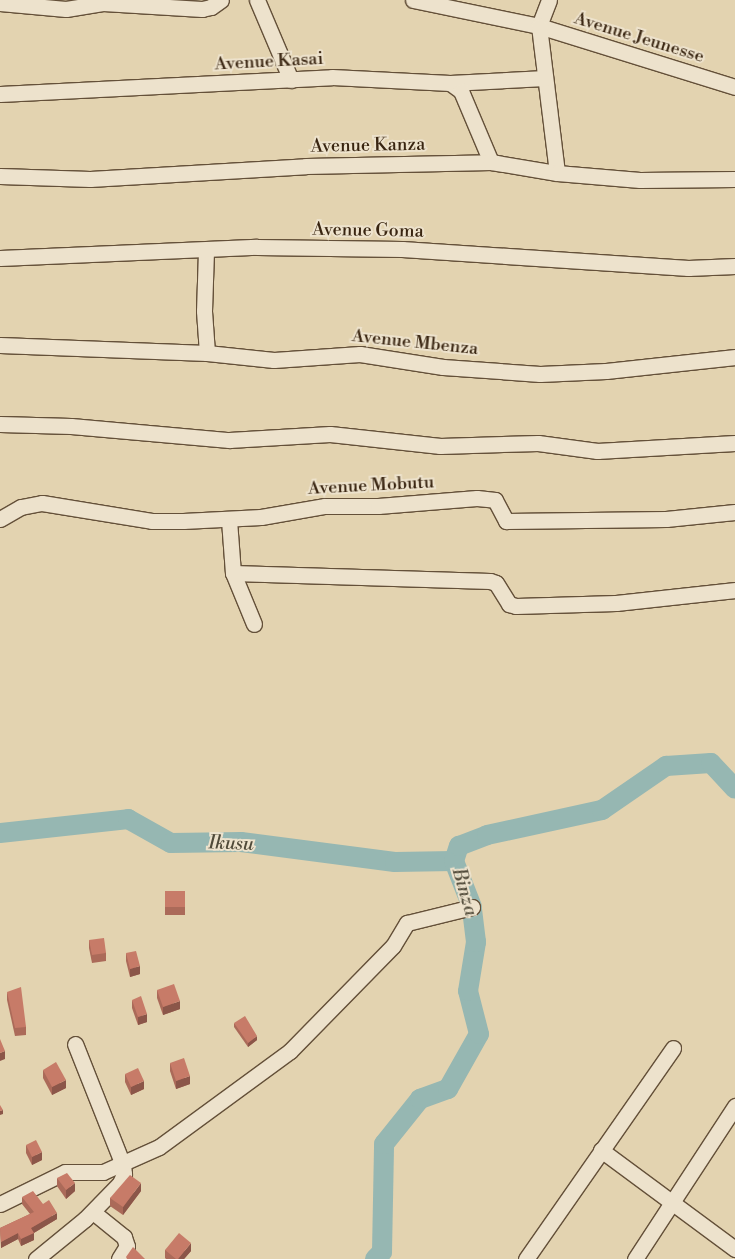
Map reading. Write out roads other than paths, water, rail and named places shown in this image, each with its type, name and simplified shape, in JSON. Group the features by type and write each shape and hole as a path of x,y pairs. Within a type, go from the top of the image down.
{"street":[{"path":"0,3 66,9 103,4 202,8 211,7 221,0"},
{"path":"256,0 291,80"},
{"name":"Avenue Jeunesse","path":"415,0 539,26 735,88"},
{"path":"549,0 539,26 557,173"},
{"name":"Avenue Kasai","path":"0,94 291,80 396,78 450,83 545,78"},
{"path":"450,83 461,91 491,162"},
{"name":"Avenue Kanza","path":"0,176 90,179 306,166 491,162 557,173 640,180 735,179"},
{"name":"Avenue Goma","path":"0,258 206,251 257,247 402,249 688,268 735,266"},
{"path":"206,251 204,311 207,353"},
{"name":"Avenue Mbenza","path":"0,345 207,353 274,360 360,354 443,368 540,374 606,371 735,357"},
{"path":"0,424 71,426 229,440 330,434 440,446 538,443 597,451 735,443"},
{"name":"Avenue Mobutu","path":"0,518 21,507 42,503 152,521 229,520 325,506 378,506 477,498 495,500 506,521 666,519 735,512"},
{"path":"229,520 233,573 254,624"},
{"path":"233,573 490,581 496,583 509,604 516,606 616,603 735,590"},
{"path":"0,1204 66,1172 103,1172 123,1165 159,1147 290,1051 393,946 407,923 472,907"},
{"path":"36,1259 93,1212 120,1183 123,1165 75,1044"},
{"path":"526,1259 673,1048"},
{"path":"635,1259 735,1106"},
{"path":"601,1150 735,1249"},
{"path":"93,1212 124,1237 127,1246 120,1259"}],"waterway":[{"name":"Binza","path":"375,1259 382,1252 384,1144 420,1099 448,1089 479,1034 468,991 476,942 472,907 454,861 459,846 487,835 602,810 666,766 711,763 735,789"},
{"name":"Ikusu","path":"0,833 128,819 171,843 241,842 395,862 454,861"}]}
